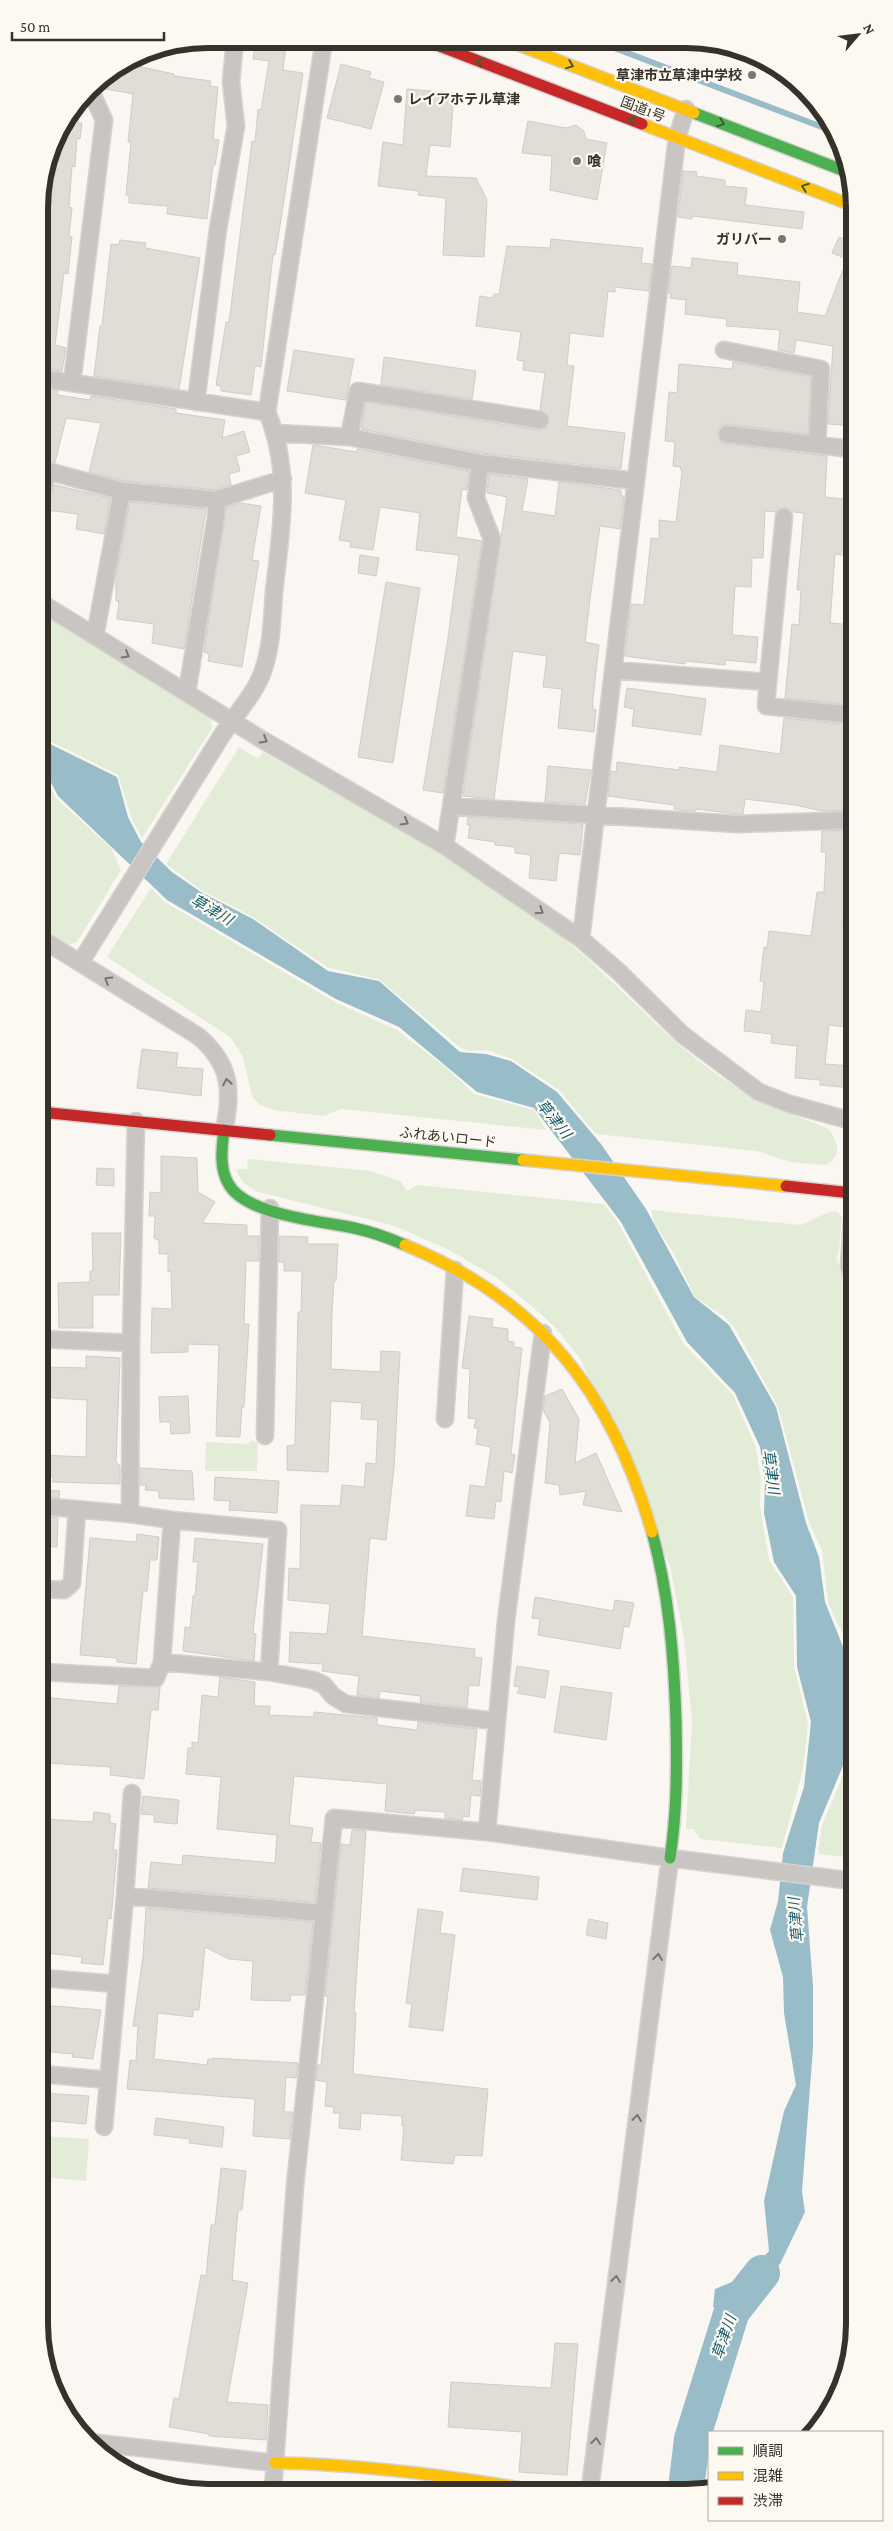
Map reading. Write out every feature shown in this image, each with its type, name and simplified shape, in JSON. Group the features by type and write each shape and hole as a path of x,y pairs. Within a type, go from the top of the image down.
{"main road":[{"name":"国道1号","path":"442,47 846,203"},
{"name":"国道1号","path":"524,47 840,169"},
{"name":"ふれあいロード","path":"48,1113 846,1192"},
{"path":"224,1130 220,1154 227,1182 238,1196 270,1208 361,1230 416,1250 456,1270 494,1292 543,1333 579,1375 605,1418 643,1511 661,1572 670,1628 676,1693 677,1794 670,1858"},
{"path":"275,2463 347,2466 445,2476 496,2484"},
{"path":"444,2484 445,2476"}],"street":[{"path":"196,402 218,229 236,126 231,82 234,47"},
{"path":"80,962 222,735 242,708 262,673 269,648 284,514 284,479 276,433 267,412 323,47"},
{"path":"72,382 104,120 93,95"},
{"path":"581,939 677,138 686,109"},
{"path":"724,350 821,369 817,444"},
{"path":"48,379 267,412"},
{"path":"349,437 358,390 540,420"},
{"path":"276,433 349,437 480,463 636,481"},
{"path":"727,434 846,448"},
{"path":"445,846 492,539 476,498 480,463"},
{"path":"48,471 122,491 216,500 284,479"},
{"path":"95,636 122,491"},
{"path":"187,692 216,517 216,500"},
{"path":"784,517 766,706 846,714"},
{"path":"48,607 232,720 445,846 581,939 618,971 683,1035 759,1092 790,1104 846,1119"},
{"path":"614,670 768,682"},
{"path":"451,806 738,824 846,820"},
{"path":"48,943 198,1036 215,1050 224,1069 228,1088 229,1109 224,1130"},
{"path":"130,1514 131,1343 136,1121"},
{"path":"265,1436 270,1208"},
{"path":"445,1419 456,1270"},
{"path":"487,1832 506,1621 543,1333"},
{"path":"47,1339 131,1343"},
{"path":"47,1507 278,1530 269,1672"},
{"path":"47,1589 64,1590 72,1583 77,1509"},
{"path":"47,1672 156,1678 162,1662 172,1520"},
{"path":"162,1662 269,1672 314,1680 324,1685 333,1696 346,1704 496,1721"},
{"path":"104,2127 125,1896 132,1793"},
{"path":"273,2484 295,2186 334,1818 487,1832 845,1880"},
{"path":"591,2484 670,1858"},
{"path":"125,1896 323,1913"},
{"path":"47,1978 117,1984"},
{"path":"47,2074 108,2080"},
{"path":"101,2444 275,2463"}],"green space":[{"path":"48,614 211,717 212,728 142,838 131,817 118,775 48,740"},
{"path":"239,747 258,759 263,752 408,835 513,901 571,944 661,1028 708,1068 756,1098 829,1129 835,1139 837,1148 835,1157 826,1165 790,1162 757,1151 596,1134 559,1090 512,1059 487,1050 470,1051 459,1047 380,980 327,967 253,917 201,890 166,864"},
{"path":"48,782 56,798 111,848 121,870 77,942 69,945 48,932"},
{"path":"151,888 165,902 335,1002 397,1030 449,1070 474,1094 534,1110 546,1130 341,1109 324,1116 274,1110 260,1105 252,1096 243,1057 230,1037 107,957"},
{"path":"248,1159 371,1171 400,1181 407,1191 417,1185 604,1204 618,1223 683,1343 733,1395 756,1448 761,1479 760,1505 769,1560 793,1597 794,1666 808,1724 803,1769 782,1848 700,1839 693,1829 686,1829 692,1721 684,1638 670,1566 580,1358 555,1327 497,1278 449,1250 395,1226 255,1191 243,1182 236,1171 238,1169 247,1169"},
{"path":"651,1210 801,1225 835,1211 842,1216 839,1252 836,1257 845,1281 845,1640 828,1603 822,1550 809,1522 778,1407 736,1330 726,1318 695,1297 673,1252 655,1224"},
{"path":"250,1441 258,1442 257,1471 205,1471 206,1442 249,1444"},
{"path":"845,1770 845,1857 818,1854 822,1825"},
{"path":"47,2136 89,2139 86,2181 47,2177"}],"water":[{"path":"48,743 117,777 128,817 141,842 172,872 201,892 253,919 328,971 379,981 460,1052 486,1054 511,1061 557,1092 601,1144 646,1209 694,1297 729,1325 776,1407 806,1523 819,1557 825,1602 845,1655 845,1760 819,1823 807,1907 813,1986 813,2048 802,2192 805,2212 780,2264 757,2290 748,2310 732,2311 713,2307 715,2289 746,2276 769,2251 764,2201 784,2111 796,2085 784,2013 783,1977 770,1930 778,1901 783,1853 804,1787 811,1722 797,1667 796,1596 774,1562 764,1513 765,1482 760,1447 735,1393 687,1342 621,1222 534,1108 477,1092 399,1027 336,999 167,900 58,796 48,777"}],"building":[{"path":"255,47 286,47 283,70 303,73 281,220 275,255 273,254 261,367 255,366 251,395 221,391 221,386 216,385 226,322 229,322 252,141 255,142 258,109 261,110 269,61 253,59"},
{"path":"341,64 371,72 369,78 384,82 371,129 327,118"},
{"path":"135,65 174,74 174,76 211,81 210,86 218,87 213,139 219,140 215,165 213,165 207,219 167,214 168,206 129,203 129,195 126,195 131,142 128,142 133,94 106,89 107,82 110,80"},
{"path":"407,89 454,93 450,147 430,145 426,176 476,178 487,200 484,257 443,255 446,198 418,195 419,191 378,186 383,142 403,145"},
{"path":"80,110 78,123 82,123 80,139 77,138 75,167 72,166 69,207 72,208 69,236 72,237 68,274 64,273 55,345 66,348 62,371 48,369 48,197 53,166 60,146"},
{"path":"528,121 566,128 576,125 584,131 586,139 607,143 597,200 550,190 552,156 522,153"},
{"path":"683,171 697,172 696,176 725,180 725,186 747,188 745,205 804,212 802,229 692,216 692,219 678,217"},
{"path":"839,237 846,240 846,259 832,253"},
{"path":"551,239 643,248 641,263 652,264 649,291 615,287 615,292 608,291 603,337 570,333 567,365 574,366 567,426 625,433 621,469 482,453 361,429 366,402 538,430 547,427 549,416 540,410 545,373 523,370 524,361 517,360 521,332 476,326 480,296 493,298 494,294 499,294 507,246 550,248"},
{"path":"120,240 146,243 145,248 200,258 179,389 94,376 100,326 102,326 111,244 119,245"},
{"path":"692,258 738,263 737,275 800,282 797,312 825,316 846,262 846,426 828,424 833,346 796,340 794,353 778,350 780,330 726,326 727,319 685,314 686,300 670,298 671,293 668,293 672,266 691,268"},
{"path":"294,350 354,359 346,400 287,391"},
{"path":"384,357 476,371 472,399 381,385"},
{"path":"733,362 811,377 808,434 728,424 719,428 717,433 721,442 726,444 827,456 825,497 846,499 846,555 835,554 830,623 846,624 846,704 785,698 792,624 799,625 801,590 797,590 804,513 793,512 785,507 776,512 765,511 763,558 752,558 751,587 735,586 732,635 758,637 756,663 725,660 725,665 685,661 685,664 625,656 631,604 644,605 651,538 659,539 659,520 676,522 682,472 680,467 673,466 675,442 665,441 669,392 677,393 679,364 732,369"},
{"path":"48,389 58,391 57,395 90,400 91,396 176,409 176,413 225,420 222,438 244,431 250,452 236,456 240,471 229,474 231,485 215,490 124,481 89,472 101,423 66,418 55,463 48,461"},
{"path":"313,445 357,452 357,449 469,471 467,490 462,489 456,537 482,541 443,793 423,790 448,638 459,555 416,550 420,513 380,507 373,550 350,547 351,542 339,540 346,500 305,493"},
{"path":"489,474 528,479 522,511 555,516 559,482 621,490 621,496 624,496 620,529 600,526 590,599 585,642 599,645 593,698 593,709 596,710 594,732 558,728 562,689 543,687 547,656 513,651 494,799 463,796 507,497 487,493"},
{"path":"55,485 110,498 104,534 76,529 78,514 48,510"},
{"path":"130,502 206,509 184,649 152,643 154,624 117,619 119,601 116,601 116,577"},
{"path":"240,503 261,506 252,560 259,561 242,667 208,661 209,654 204,652 226,507"},
{"path":"360,555 379,558 376,576 358,573"},
{"path":"386,582 420,588 393,763 358,757"},
{"path":"627,688 706,699 701,735 632,726 634,709 624,707"},
{"path":"784,718 846,725 846,810 822,811 795,805 745,799 743,814 696,809 696,811 686,811 674,809 674,805 608,796 611,771 616,772 617,762 679,770 679,767 717,772 720,745 780,754"},
{"path":"548,766 591,770 585,804 545,802"},
{"path":"468,817 583,824 580,855 559,853 556,881 529,878 531,855 515,853 515,847 495,845 495,842 468,838 470,825 467,825"},
{"path":"846,830 846,896 842,925 846,925 846,1027 829,1025 825,1064 846,1066 846,1087 820,1085 820,1080 795,1078 797,1046 771,1043 772,1034 744,1031 746,1010 761,1012 764,981 760,981 764,947 767,948 769,931 811,936 817,892 824,892 826,852 821,852 822,831"},
{"path":"142,1049 178,1053 176,1067 203,1069 201,1096 137,1088"},
{"path":"161,1156 197,1158 198,1192 215,1202 202,1223 247,1225 247,1236 259,1236 259,1261 246,1261 244,1324 249,1324 244,1407 242,1407 240,1437 216,1436 219,1345 188,1344 188,1352 151,1353 152,1308 172,1309 171,1271 168,1272 168,1254 159,1254 159,1241 154,1238 155,1216 149,1216 150,1192 161,1193"},
{"path":"97,1168 114,1169 114,1186 96,1185"},
{"path":"92,1233 121,1233 119,1295 93,1295 93,1328 59,1328 58,1283 90,1282 90,1271 93,1271"},
{"path":"279,1237 308,1237 307,1244 338,1244 332,1311 331,1369 380,1372 381,1351 400,1352 394,1468 386,1540 370,1538 362,1636 475,1649 474,1657 482,1658 479,1686 469,1685 467,1708 420,1702 421,1696 380,1691 379,1698 357,1695 359,1676 322,1671 323,1664 289,1662 290,1632 327,1634 330,1604 288,1600 289,1568 300,1569 301,1505 340,1506 342,1485 364,1487 366,1463 376,1464 378,1420 361,1419 362,1403 331,1401 328,1472 287,1470 287,1446 295,1445 298,1312 301,1312 302,1271 284,1271 284,1262 279,1262"},
{"path":"469,1316 493,1319 492,1327 508,1329 508,1341 514,1342 514,1347 522,1348 511,1454 515,1455 512,1473 504,1471 501,1502 496,1501 494,1519 466,1516 470,1485 485,1487 491,1447 476,1444 478,1428 474,1428 476,1419 468,1418 470,1369 462,1368"},
{"path":"86,1356 120,1358 116,1462 120,1466 120,1484 53,1482 53,1477 47,1477 47,1455 86,1457 87,1400 47,1397 47,1367 86,1368"},
{"path":"562,1389 579,1419 575,1463 596,1453 622,1512 583,1505 586,1491 560,1495 559,1485 545,1483 550,1423 543,1410 545,1396"},
{"path":"188,1396 190,1433 171,1434 170,1422 160,1422 159,1397"},
{"path":"140,1468 192,1471 194,1500 159,1498 159,1491 145,1490 146,1485 140,1485"},
{"path":"215,1477 279,1481 277,1513 229,1510 230,1501 214,1500"},
{"path":"47,1490 60,1491 59,1498 47,1496"},
{"path":"47,1517 58,1518 57,1547 47,1546"},
{"path":"137,1534 159,1537 157,1560 150,1560 147,1591 143,1591 136,1664 117,1662 117,1658 80,1655 90,1538 136,1542"},
{"path":"195,1538 263,1544 253,1633 256,1634 254,1661 183,1651 185,1627 190,1628 193,1596 195,1596 198,1562 193,1562"},
{"path":"535,1597 613,1611 615,1600 634,1603 629,1627 624,1626 620,1649 538,1635 540,1619 532,1618"},
{"path":"517,1666 549,1671 545,1698 517,1693 520,1687 514,1686"},
{"path":"220,1677 255,1682 254,1706 270,1706 269,1715 314,1717 314,1712 377,1718 377,1725 417,1730 418,1722 477,1729 472,1780 481,1781 480,1796 471,1795 469,1817 463,1816 462,1820 445,1818 445,1812 415,1810 414,1814 385,1811 387,1784 294,1776 289,1825 313,1828 311,1842 321,1843 315,1902 148,1888 151,1862 182,1865 183,1855 275,1863 277,1835 217,1829 221,1777 186,1774 188,1748 192,1748 192,1742 198,1743 202,1695 218,1697"},
{"path":"119,1686 160,1687 158,1710 151,1710 144,1779 110,1775 111,1767 47,1763 50,1728 47,1728 47,1698 117,1704"},
{"path":"561,1686 612,1693 606,1740 554,1732"},
{"path":"143,1796 179,1800 177,1824 154,1822 154,1815 141,1814"},
{"path":"94,1812 110,1814 110,1823 116,1824 113,1850 117,1850 111,1919 108,1918 103,1965 81,1963 82,1957 47,1953 47,1819 93,1822"},
{"path":"352,1830 366,1831 354,2013 356,2013 353,2074 488,2089 482,2156 455,2155 453,2164 401,2160 404,2126 402,2126 402,2116 361,2113 360,2130 339,2128 340,2113 333,2113 334,2107 325,2106 327,2082 316,2080 318,2065 321,2065 328,1996 325,1996 341,1844 350,1845"},
{"path":"463,1868 539,1877 537,1900 460,1891"},
{"path":"146,1908 313,1922 305,1995 291,1995 290,2001 251,2000 253,1961 229,1959 205,1947 199,2010 193,2010 193,2017 158,2013 154,2059 207,2065 208,2059 212,2060 213,2058 298,2063 296,2078 286,2077 284,2112 293,2112 290,2139 253,2136 255,2099 127,2089 130,2060 136,2061 138,2026 133,2026 143,1957"},
{"path":"418,1909 443,1912 440,1933 455,1935 443,2031 409,2027 412,2004 406,2003"},
{"path":"589,1919 608,1923 606,1939 586,1935"},
{"path":"47,2005 101,2010 93,2059 72,2057 73,2054 47,2051"},
{"path":"47,2093 89,2096 86,2124 47,2120"},
{"path":"156,2118 224,2127 222,2147 189,2143 190,2139 154,2135"},
{"path":"221,2168 246,2171 242,2210 238,2210 232,2280 248,2283 227,2402 268,2405 266,2440 209,2436 209,2434 169,2427 174,2398 179,2399 201,2275 206,2276 211,2225 215,2225"},
{"path":"555,2343 578,2344 567,2475 519,2472 522,2432 448,2427 451,2382 551,2388"}],"waterway":[{"path":"612,47 824,128"},
{"name":"草津川","path":"687,2484 692,2439 732,2311 762,2273"}],"traffic: fast":[{"path":"694,113 840,169"},
{"path":"224,1130 222,1157 225,1177 237,1194 250,1203 285,1215 367,1231 405,1245"},
{"path":"270,1135 523,1160"},
{"path":"652,1532 667,1602 674,1673 676,1773 674,1824 670,1858"}],"traffic: slow":[{"path":"524,47 694,113"},
{"path":"642,124 846,203"},
{"path":"523,1160 786,1186"},
{"path":"405,1245 453,1267 495,1294 532,1323 564,1357 592,1395 616,1436 635,1482 652,1532"},
{"path":"275,2463 402,2471 496,2484"}],"traffic: jam":[{"path":"442,47 642,124"},
{"path":"48,1113 270,1135"},
{"path":"786,1186 846,1192"}],"place":[{"name":"草津市立草津中学校","path":"752,75"},
{"name":"レイアホテル草津","path":"398,99"},
{"name":"喰","path":"577,161"},
{"name":"ガリバー","path":"782,239"}]}
